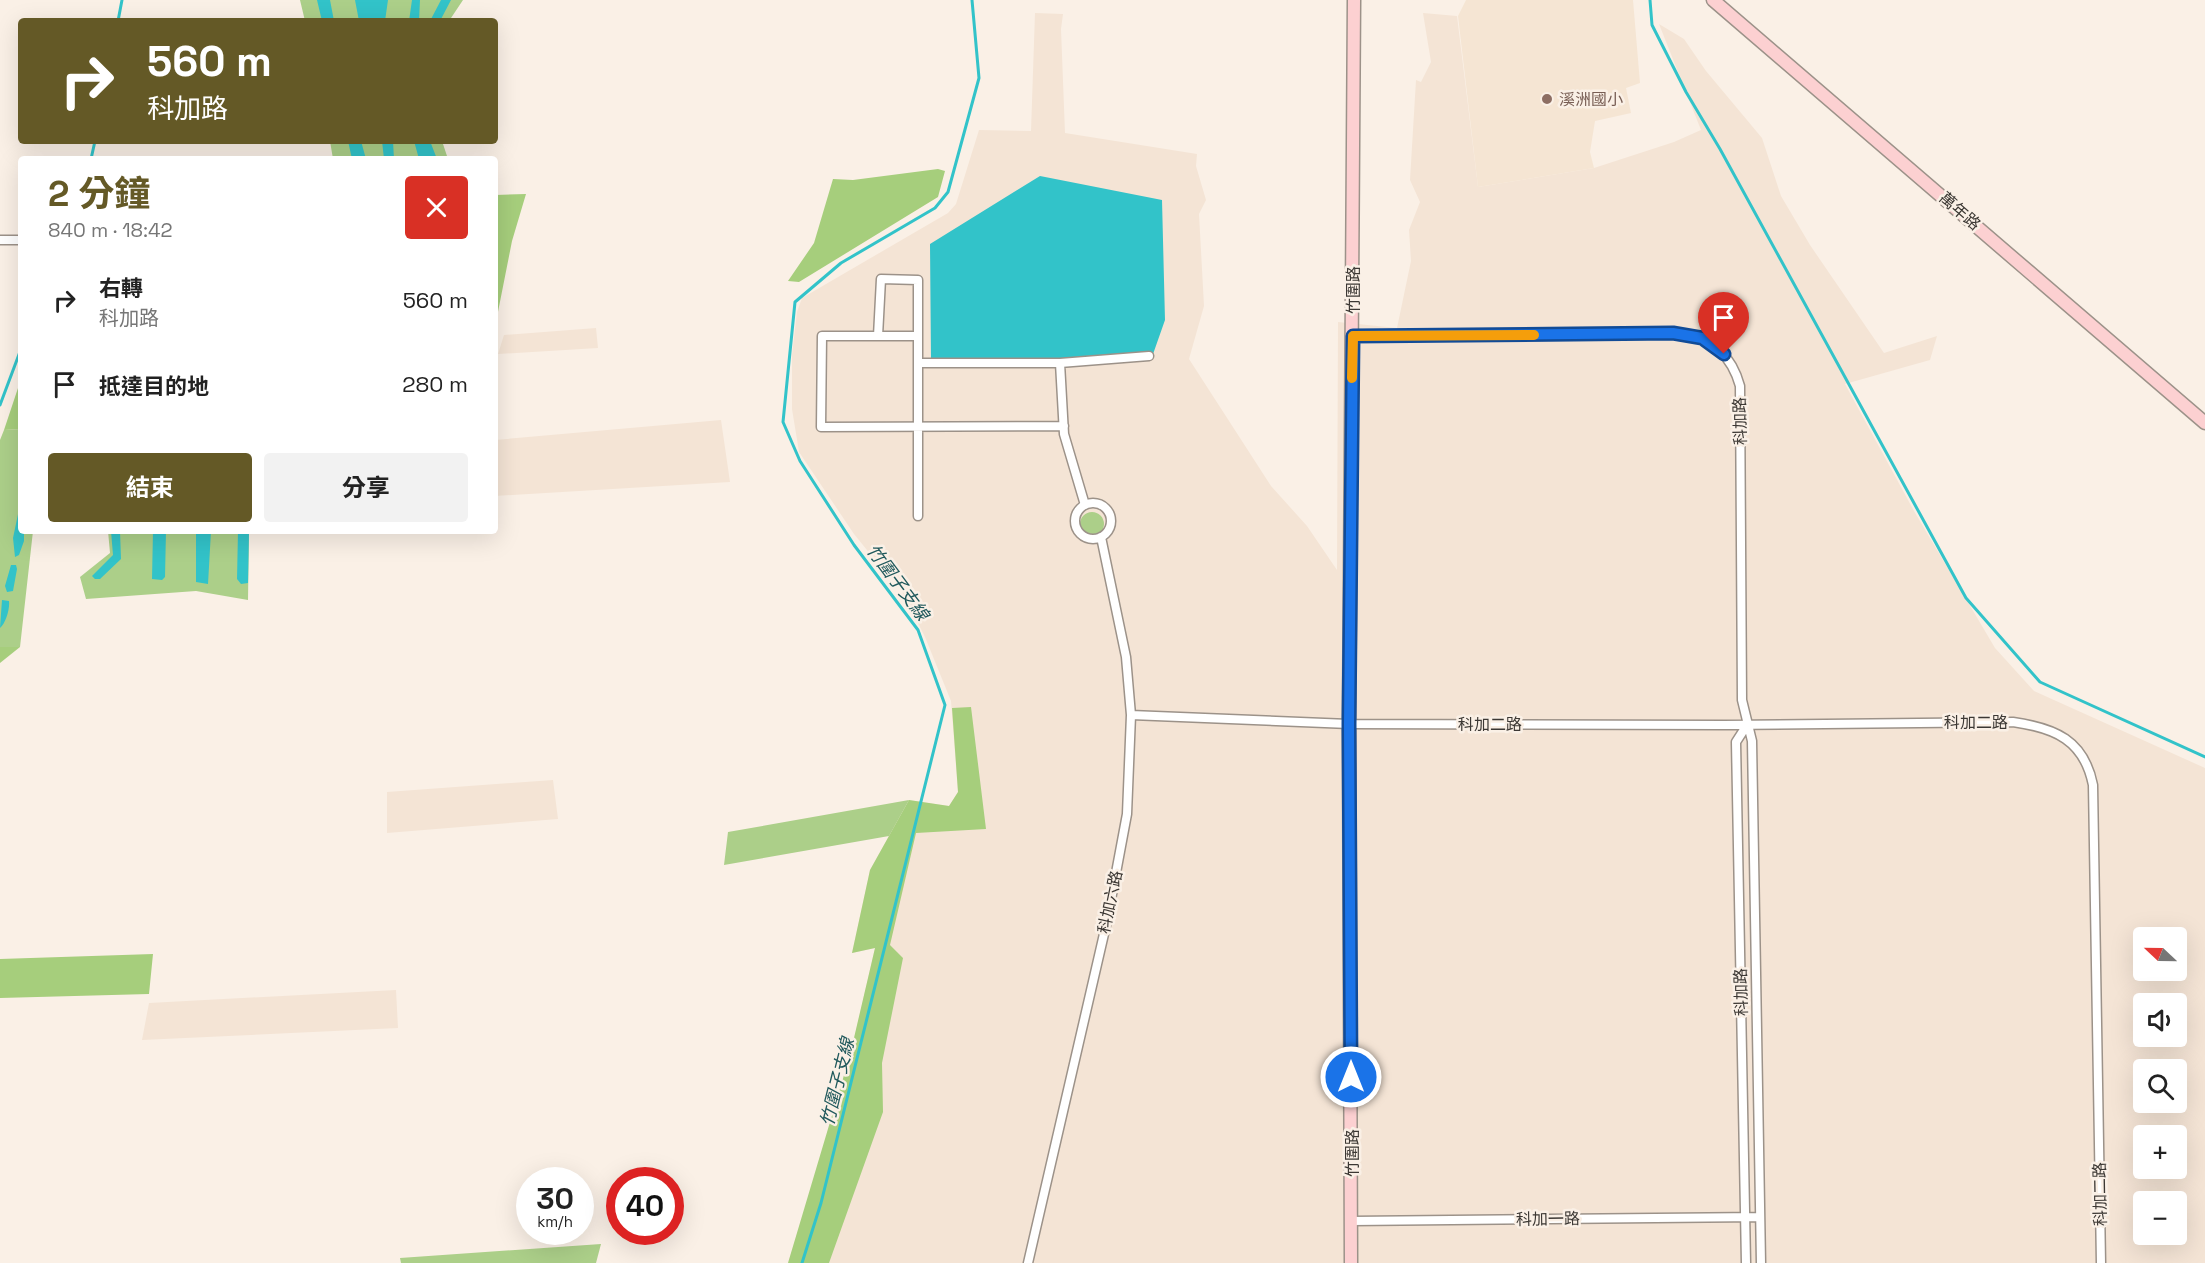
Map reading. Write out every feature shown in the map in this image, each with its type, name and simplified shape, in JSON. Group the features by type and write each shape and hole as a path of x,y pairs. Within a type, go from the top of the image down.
{"street":[{"name":"竹圍路","path":"1351,1263 1349,724 1354,0"},
{"name":"萬年路","path":"1713,0 2205,423"},
{"path":"0,240 18,240"},
{"path":"878,336 881,279 918,280 918,516"},
{"name":"科加路","path":"1353,336 1673,333 1702,338 1718,348 1729,361 1740,386 1743,700 1752,741 1761,1263"},
{"path":"918,336 822,336 822,427 1064,426"},
{"path":"918,363 1060,363 1149,356"},
{"path":"1060,363 1064,426 1085,506"},
{"path":"1096,504 1109,515 1109,527 1101,537 1085,537 1077,530 1077,513 1085,506 1096,504"},
{"name":"科加六路","path":"1028,1263 1118,868 1127,804 1131,715 1126,657 1101,537"},
{"name":"科加二路","path":"1131,715 1349,724 1747,725 2013,722 2053,730 2066,738 2084,758 2090,770 2094,802 2101,1263"},
{"name":"科加路","path":"1746,1263 1736,742 1747,725"},
{"name":"科加一路","path":"1352,1221 1760,1217"}],"shaded area":[{"name":"溪洲國小","path":"1466,0 1633,0 1640,83 1626,88 1631,113 1595,121 1590,152 1594,168 1478,187 1458,16"},
{"path":"1035,13 1063,14 1061,29 1065,133 1197,154 1196,166 1206,200 1199,214 1204,306 1189,359 1271,486 1307,526 1337,570 1338,322 1397,328 1411,261 1409,230 1420,202 1410,180 1416,80 1421,82 1431,62 1423,13 1457,16 1478,187 1594,168 1674,142 1701,130 1659,24 1684,39 1706,71 1762,138 1781,196 1810,245 1884,353 1937,336 1930,360 1845,384 1914,511 1995,648 2034,691 2205,768 2205,1263 788,1263 843,1087 875,948 852,953 870,870 909,800 949,806 958,792 951,701 925,637 894,576 871,555 854,534 799,452 792,409 792,355 797,312 802,298 948,213 956,204 979,130 1031,131"},
{"path":"596,328 598,348 498,354 504,335"},
{"path":"721,420 730,482 498,496 498,440"},
{"path":"553,780 558,819 387,833 387,792"},
{"path":"396,990 398,1028 142,1040 149,1003"}],"green space":[{"path":"300,0 463,0 451,18 304,18"},
{"path":"330,144 443,144 447,156 332,156"},
{"path":"938,169 945,171 938,197 799,282 788,281 814,243 833,179 853,180"},
{"path":"526,194 512,241 498,312 498,195"},
{"path":"18,388 18,429 4,430"},
{"path":"18,429 18,534 33,534 20,647 0,647 0,440 4,430"},
{"path":"1092,512 1100,516 1104,524 1100,532 1092,536 1084,532 1080,524 1084,516"},
{"path":"108,534 249,534 248,600 196,591 86,599 80,577 110,553"},
{"path":"0,647 20,647 0,663"},
{"path":"971,707 986,829 916,833 890,945 903,958 882,1063 883,1112 829,1263 788,1263 850,1055 875,948 852,953 870,870 909,800 949,806 958,792 952,708"},
{"path":"909,800 889,836 724,865 728,832"},
{"path":"153,954 149,994 0,998 0,959"},
{"path":"853,1042 850,1055 839,1054 840,1044"},
{"path":"601,1244 596,1263 401,1263 400,1258 594,1245"}],"water":[{"path":"317,0 330,0 333,18 321,18"},
{"path":"355,0 388,0 385,18 358,18"},
{"path":"412,0 420,0 419,18 409,18"},
{"path":"441,0 451,0 442,18 432,18"},
{"path":"349,144 362,144 365,156 351,156"},
{"path":"382,144 393,144 394,156 384,156"},
{"path":"415,144 431,144 436,156 418,156"},
{"path":"1040,176 1162,200 1165,320 1152,357 931,360 930,244"},
{"path":"18,514 18,534 24,534 24,541 19,555 15,557 13,538"},
{"path":"111,534 120,534 121,559 100,579 95,579 92,576 113,555"},
{"path":"153,534 166,534 165,577 162,580 152,579"},
{"path":"196,534 211,534 208,584 196,582"},
{"path":"238,534 249,534 248,583 241,584 237,579"},
{"path":"11,565 16,565 17,569 13,591 7,592 5,586"},
{"path":"2,600 9,601 9,604 6,619 0,628"}],"waterway":[{"path":"119,18 122,0"},
{"name":"竹圍子支線","path":"802,1263 821,1203 945,705 918,630 854,545 800,461 783,422 795,302 841,263 935,208 948,192 979,78 972,0"},
{"path":"1650,0 1652,25 1686,92 1720,149 1966,598 2040,682 2205,757"},
{"path":"92,156 94,144"},
{"path":"0,405 18,357"}],"slow traffic":[{"path":"1352,378 1353,336 1534,335"}],"place":[{"name":"溪洲國小","path":"1547,99"}],"route":[{"path":"1351,1077 1349,724 1353,336 1673,333 1702,338 1724,354"}]}
